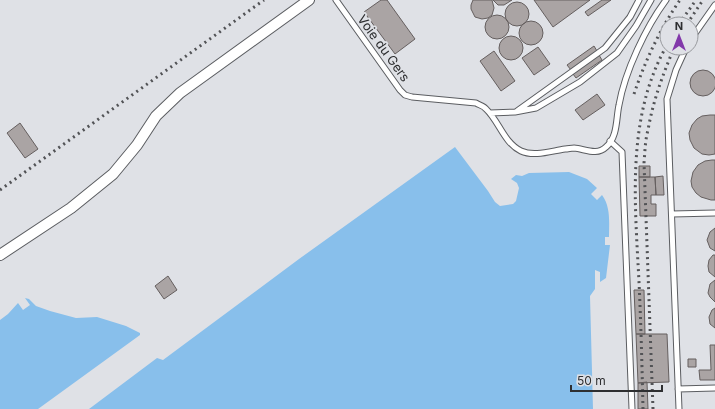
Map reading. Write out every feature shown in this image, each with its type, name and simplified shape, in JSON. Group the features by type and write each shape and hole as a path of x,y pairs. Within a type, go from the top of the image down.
{"street":[{"path":"0,255 71,208 113,174 137,145 156,116 180,93 309,0"}],"lane":[{"name":"Voie du Gers","path":"336,0 405,95 412,97 476,103 486,108 512,145 521,151 533,154 574,148 589,152 597,151 606,148 610,141"},
{"path":"515,112 605,48 630,17 639,0"},
{"path":"490,113 515,112 536,108 580,82 617,53 636,26 651,0"},
{"path":"632,409 622,152 610,141 614,135 619,103 625,82 640,45 666,0"},
{"path":"699,28 715,5"},
{"path":"679,409 667,100 676,70 682,56"},
{"path":"672,214 715,213"},
{"path":"678,389 715,388"}],"water":[{"path":"455,147 495,202 500,206 513,204 516,201 519,188 517,183 511,179 516,175 522,176 529,173 569,172 587,179 597,188 591,194 597,200 602,195 605,200 608,210 609,237 605,237 605,245 610,245 606,278 600,282 600,272 595,270 595,289 590,296 593,409 89,409 157,358 163,360 299,259"},
{"path":"25,298 29,299 36,306 50,311 76,318 97,317 126,326 140,333 140,335 38,409 0,409 0,320 18,303 23,310 30,305"}],"building":[{"path":"381,0 387,0 415,39 395,54 364,12"},
{"path":"473,0 492,0 494,8 492,15 488,18 482,19 475,17 471,9"},
{"path":"493,0 512,0 504,5 498,5"},
{"path":"534,0 590,0 553,27"},
{"path":"602,0 611,0 588,16 585,12"},
{"path":"517,2 522,3 528,9 528,19 522,25 517,26 512,25 506,19 505,14 506,9 512,3"},
{"path":"497,15 502,16 508,22 508,32 502,38 497,39 492,38 486,32 485,27 486,22 492,16"},
{"path":"531,21 536,22 542,28 542,38 536,44 531,45 526,44 520,38 519,33 520,28 526,22"},
{"path":"511,36 516,37 522,43 522,53 516,59 511,60 506,59 500,53 499,48 500,43 506,37"},
{"path":"594,46 597,51 571,70 567,65"},
{"path":"538,47 550,64 534,75 522,58"},
{"path":"494,51 515,81 501,91 480,61"},
{"path":"599,55 602,60 576,78 573,74"},
{"path":"703,70 712,74 716,83 712,92 703,96 694,92 690,83 694,74"},
{"path":"597,94 605,105 583,120 575,110"},
{"path":"715,115 715,154 709,155 702,154 694,148 690,140 689,133 692,125 697,119 702,116"},
{"path":"20,123 38,149 25,158 7,133"},
{"path":"715,160 715,200 711,200 701,197 696,193 692,187 691,181 693,172 698,165 705,161"},
{"path":"639,166 650,166 650,177 639,177"},
{"path":"663,176 664,195 656,195 655,177"},
{"path":"639,177 655,177 656,195 651,195 651,204 656,204 656,216 640,216"},
{"path":"715,228 715,251 710,248 707,240 710,232"},
{"path":"713,255 715,255 715,277 709,272 708,266 709,260"},
{"path":"168,276 177,290 164,299 155,286"},
{"path":"715,280 715,302 708,293 710,284"},
{"path":"634,290 644,290 645,334 636,334"},
{"path":"715,308 715,328 710,324 709,317 712,310"},
{"path":"636,334 667,334 669,382 638,383"},
{"path":"710,345 715,345 715,380 700,380 699,370 711,370"},
{"path":"688,359 696,359 696,367 688,367"},
{"path":"647,382 648,409 638,409 638,383"}],"railway":[{"path":"0,190 264,0"},
{"path":"634,94 643,69 654,46 666,22 680,0"},
{"path":"685,16 696,0"},
{"path":"692,16 703,0"},
{"path":"643,409 635,191 636,160 639,131 645,101 654,73 662,56"},
{"path":"653,409 644,163 646,138 653,109 662,78 671,56"}]}
